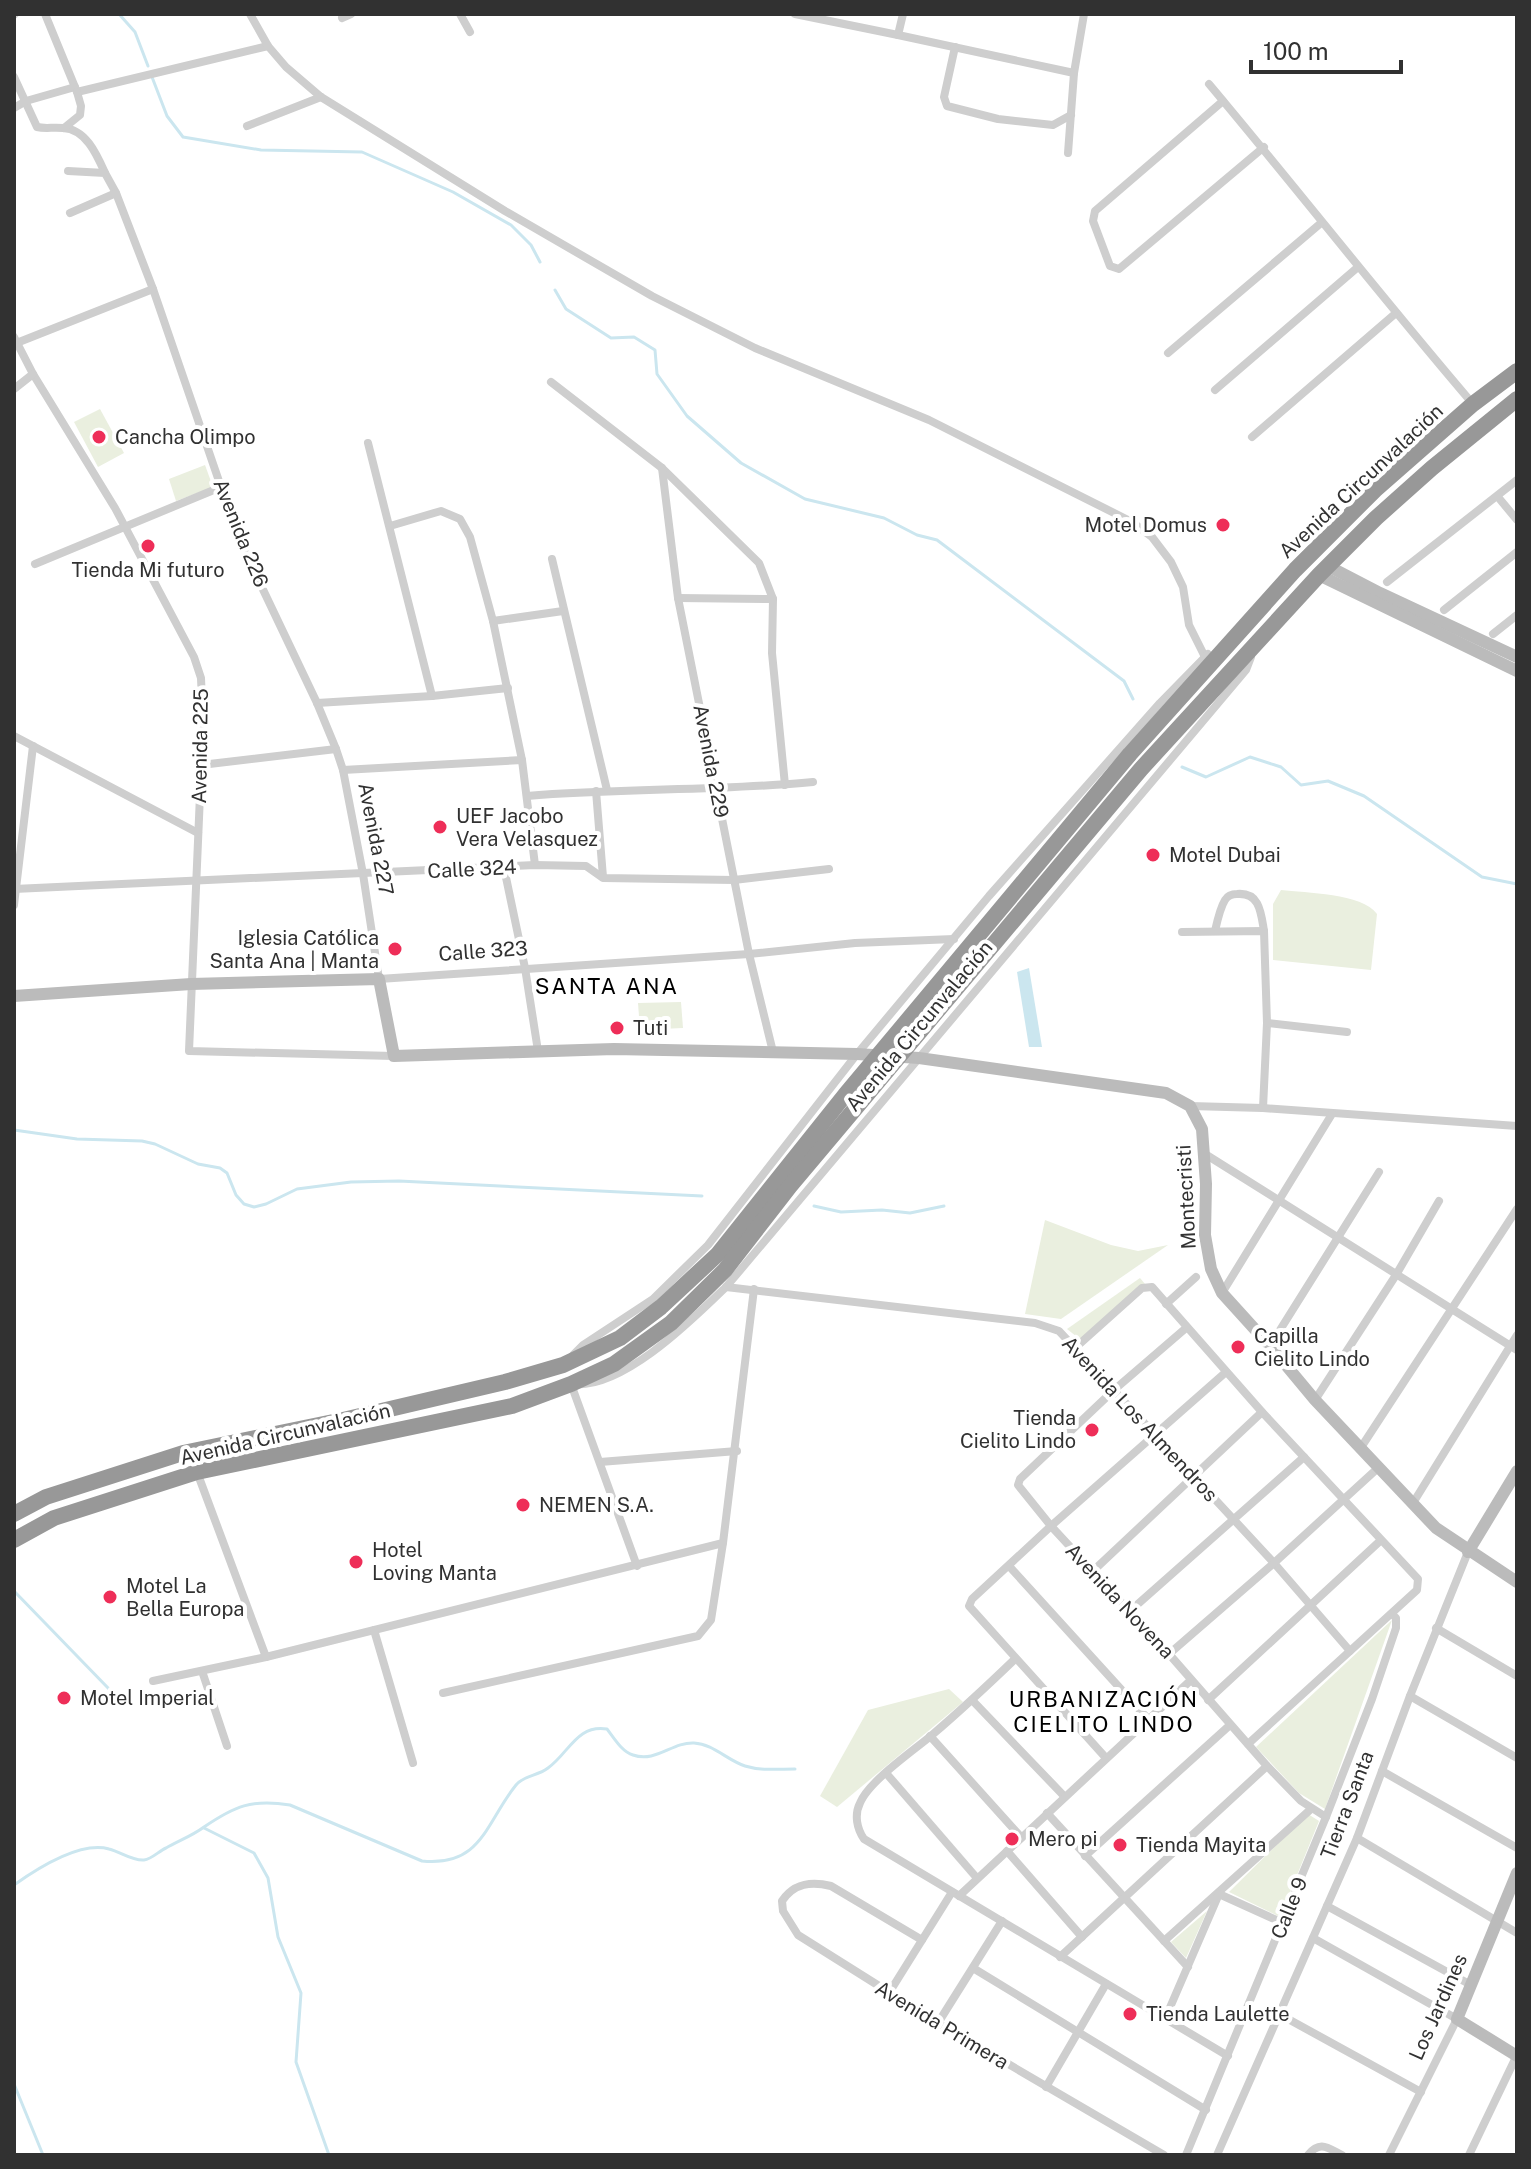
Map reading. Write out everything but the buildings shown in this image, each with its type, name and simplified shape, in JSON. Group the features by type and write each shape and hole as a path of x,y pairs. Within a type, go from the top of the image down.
{"highway":[{"name":"Avenida Circunvalación","path":"14,1514 46,1497 183,1453 358,1417 563,1365 620,1338 661,1307 718,1254 845,1095 1130,754 1241,630 1375,490 1473,404 1517,371"},
{"name":"Avenida Circunvalación","path":"14,1540 54,1518 197,1472 512,1406 614,1364 671,1323 725,1270 799,1175 1130,781 1257,642 1324,570 1432,468 1517,399"},
{"path":"219,1445 225,1466"}],"street":[{"path":"45,14 81,106 80,115 64,128"},
{"path":"250,14 268,46 286,67 321,97 505,211 652,296 765,352 929,420 1132,522 1152,537 1171,562 1183,587 1189,625 1205,657"},
{"path":"460,14 470,32"},
{"path":"795,14 1074,73"},
{"path":"898,35 903,14"},
{"path":"1068,153 1074,73 1084,14"},
{"path":"14,108 26,101 268,46"},
{"path":"955,47 944,97 947,106 998,119 1053,125 1071,115"},
{"path":"14,77 26,101"},
{"path":"1209,84 1473,404"},
{"path":"247,126 321,97"},
{"name":"Avenida 226","path":"26,101 37,127 64,128 89,142 116,193 153,289 221,487 257,577 317,703 343,770"},
{"path":"1223,101 1097,208 1093,221 1110,266 1119,269 1264,147"},
{"path":"68,171 105,173"},
{"path":"70,213 116,193"},
{"path":"1168,353 1321,223"},
{"path":"1215,390 1358,267"},
{"path":"15,342 153,289"},
{"path":"1252,437 1396,313"},
{"name":"Avenida 225","path":"15,342 125,526 194,657 201,678 203,725 189,1051 394,1056"},
{"path":"14,389 33,374"},
{"path":"551,382 662,468 759,563 773,599 772,663 785,785"},
{"path":"368,443 432,696"},
{"name":"Avenida 229","path":"662,468 678,598 749,954 773,1052"},
{"path":"1387,582 1517,480"},
{"path":"35,564 221,487"},
{"path":"1498,497 1517,520"},
{"path":"390,526 441,511 460,519 470,537 508,688 522,760 535,865"},
{"path":"1444,610 1517,552"},
{"path":"552,559 607,790"},
{"path":"1324,570 1517,657"},
{"path":"1324,570 1517,671"},
{"path":"678,598 773,599"},
{"path":"493,621 563,611"},
{"path":"1493,634 1517,615"},
{"name":"Avenida Circunvalación","path":"563,1365 583,1345 653,1299 708,1245 857,1054 1072,801 1205,657 1241,630"},
{"name":"Avenida Circunvalación","path":"571,1384 584,1386 600,1381 641,1360 690,1322 726,1287 1246,670 1257,642"},
{"path":"317,703 508,688"},
{"path":"14,736 198,833"},
{"path":"14,905 33,746"},
{"path":"201,765 336,749"},
{"path":"343,770 522,760"},
{"name":"Avenida 227","path":"343,770 394,1056"},
{"path":"527,796 813,782"},
{"path":"596,791 603,878"},
{"name":"Calle 324","path":"14,889 535,865 586,866 603,878 734,880 829,869"},
{"path":"504,868 538,1051"},
{"path":"1215,931 1225,900 1231,895 1241,894 1257,900 1264,931 1267,1023 1263,1108"},
{"path":"1182,932 1264,931"},
{"name":"Calle 323","path":"14,996 191,984 379,979 749,954 855,943 954,939"},
{"path":"1267,1023 1347,1032"},
{"path":"394,1056 614,1049 857,1054 919,1058 1130,1086 1166,1093 1190,1106 1263,1108 1517,1126"},
{"name":"Montecristi","path":"1190,1106 1202,1129 1205,1235 1211,1269 1222,1293 1315,1400 1436,1528 1517,1582"},
{"path":"1222,1293 1332,1114"},
{"path":"1205,1154 1514,1348"},
{"path":"1270,1346 1379,1172"},
{"path":"1315,1400 1396,1275 1439,1201"},
{"path":"1360,1449 1517,1209"},
{"path":"1166,1304 1196,1277"},
{"name":"Avenida Los Almendros","path":"726,1287 1035,1323 1059,1331 1274,1563 1350,1651"},
{"path":"1075,1348 1142,1288 1152,1287 1262,1412 1418,1579 1417,1590 1248,1744"},
{"path":"443,1693 698,1636 711,1620 737,1451 754,1289"},
{"path":"1114,1390 1186,1328"},
{"path":"1413,1503 1514,1348 1517,1335"},
{"path":"1106,1758 969,1606 972,1599 1051,1526 1226,1372"},
{"path":"571,1384 637,1566"},
{"name":"Avenida Novena","path":"1114,1390 1020,1479 1018,1485 1051,1526 1267,1766 1311,1809 1326,1817"},
{"path":"1093,1571 1262,1412"},
{"path":"600,1462 737,1451"},
{"path":"1130,1611 1304,1457"},
{"path":"1169,1654 1378,1468"},
{"name":"Tierra Santa","path":"1217,2155 1357,1838 1468,1552 1517,1471"},
{"path":"197,1472 266,1657"},
{"path":"1208,1700 1380,1541"},
{"path":"153,1681 266,1657 723,1543"},
{"path":"1009,1566 1149,1720"},
{"name":"Calle 9","path":"1186,2155 1326,1817 1394,1635 1396,1623 1392,1614"},
{"path":"1436,1628 1517,1676"},
{"path":"374,1630 413,1763"},
{"path":"1015,1659 886,1773 860,1803 857,1819 859,1831 864,1839 1228,2056"},
{"path":"202,1671 227,1746"},
{"path":"889,1993 955,1894 1007,1851 1191,1680"},
{"path":"1410,1696 1517,1758"},
{"path":"972,1700 1064,1796"},
{"path":"1085,1856 1230,1725"},
{"path":"930,1736 1021,1837"},
{"path":"1060,1957 1267,1766"},
{"path":"1382,1771 1517,1848"},
{"path":"886,1773 976,1877"},
{"path":"1164,1941 1311,1809"},
{"path":"1047,1813 1188,1967"},
{"path":"1357,1838 1517,1933"},
{"path":"1007,1851 1082,1937"},
{"name":"Los Jardines","path":"1389,2155 1457,2019 1517,1873"},
{"name":"Avenida Primera","path":"922,1940 831,1886 806,1884 788,1891 782,1901 788,1923 798,1935 938,2023 1164,2155"},
{"path":"1219,1894 1283,1923"},
{"path":"1165,2019 1219,1894"},
{"path":"1327,1906 1471,1985"},
{"path":"938,2023 1002,1921"},
{"path":"1313,1938 1517,2056 1469,2155"},
{"path":"973,1968 1206,2110"},
{"path":"1046,2087 1106,1984"},
{"path":"1279,2014 1421,2092"},
{"path":"1308,2155 1317,2146 1324,2145 1342,2155"}],"green space":[{"name":"Cancha Olimpo","path":"100,409 124,453 98,467 74,422"},
{"path":"205,465 213,487 176,501 169,479"},
{"path":"1281,890 1333,895 1370,907 1377,914 1371,970 1273,960 1273,904"},
{"path":"681,1002 683,1028 640,1030 638,1003"},
{"path":"1045,1220 1111,1245 1138,1251 1168,1245 1061,1319 1025,1314"},
{"path":"1140,1278 1145,1284 1081,1340 1067,1329"},
{"path":"1392,1620 1325,1809 1299,1793 1256,1747"},
{"path":"949,1689 963,1702 837,1807 820,1796 868,1710"},
{"path":"1308,1814 1319,1821 1280,1917 1229,1892"},
{"path":"1207,1911 1186,1958 1171,1942"}],"water":[{"path":"1029,968 1042,1047 1029,1047 1017,972"}],"waterway":[{"path":"119,14 135,32 148,66"},
{"path":"152,77 167,116 183,137 261,150 362,152 453,192 511,225 531,245 540,262"},
{"path":"555,290 566,309 611,338 634,337 655,350 657,374 687,416 741,463 805,499 884,518 917,535 937,540 1124,681 1133,699"},
{"path":"1182,767 1206,777 1250,757 1281,767 1301,785 1328,781 1364,796 1482,877 1517,884"},
{"path":"14,1130 77,1139 155,1144 198,1164 220,1168 227,1173 236,1195 244,1204 254,1207 297,1189 351,1182 399,1181 702,1196"},
{"path":"814,1206 841,1212 882,1210 910,1213 944,1206"},
{"path":"14,1591 109,1689"},
{"path":"14,1885 47,1864 85,1849 109,1849 135,1859 147,1859 235,1809 264,1803 290,1805 422,1861 458,1857 480,1839 519,1782 548,1768 581,1735 597,1729 607,1729 625,1751 641,1757 694,1743 707,1746 751,1768 795,1769"},
{"path":"204,1828 254,1853 268,1878 278,1937 301,1993 296,2062 329,2155"},
{"path":"14,2084 43,2155"}],"place":[{"name":"Cancha Olimpo","path":"99,437"},
{"name":"Motel Domus","path":"1223,525"},
{"name":"Tienda Mi futuro","path":"148,546"},
{"name":"UEF Jacobo Vera Velasquez","path":"440,827"},
{"name":"Motel Dubai","path":"1153,855"},
{"name":"Iglesia Católica Santa Ana | Manta","path":"395,949"},
{"name":"Tuti","path":"617,1028"},
{"name":"Capilla Cielito Lindo","path":"1238,1347"},
{"name":"Tienda Cielito Lindo","path":"1092,1430"},
{"name":"NEMEN S.A.","path":"523,1505"},
{"name":"Hotel Loving Manta","path":"356,1562"},
{"name":"Motel La Bella Europa","path":"110,1597"},
{"name":"Motel Imperial","path":"64,1698"},
{"name":"Mero pi","path":"1012,1839"},
{"name":"Tienda Mayita","path":"1120,1845"},
{"name":"Tienda Laulette","path":"1130,2014"}],"district":[{"name":"SANTA ANA","path":"607,986"},
{"name":"URBANIZACIÓN CIELITO LINDO","path":"1104,1712"}]}
